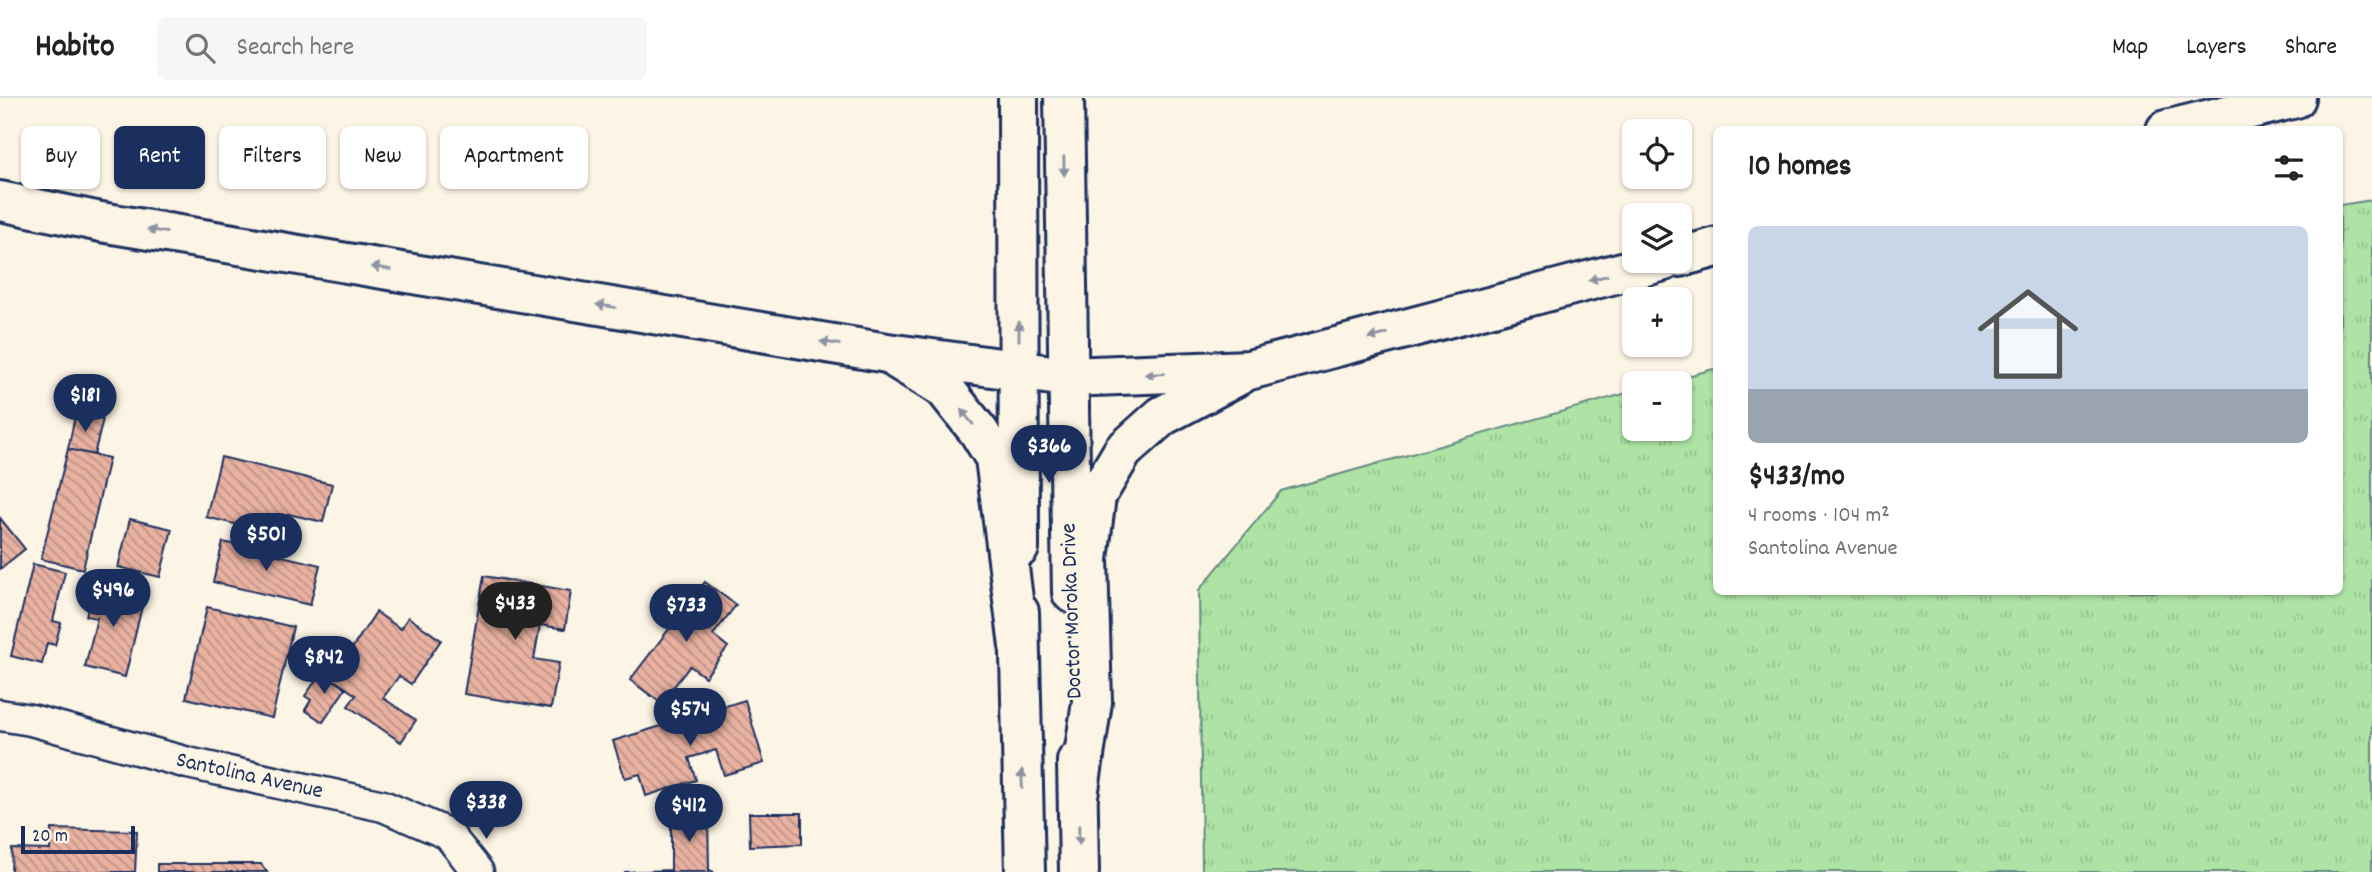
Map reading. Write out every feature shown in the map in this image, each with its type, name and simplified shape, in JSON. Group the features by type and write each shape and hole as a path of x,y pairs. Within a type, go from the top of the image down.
{"main road":[{"path":"1018,98 1019,646 1025,872"},
{"name":"Doctor Moroka Drive","path":"1064,98 1067,377 1079,872"},
{"path":"2182,126 2296,98"},
{"path":"0,201 101,222 887,353 1067,377 1249,370 1622,272"},
{"path":"1692,254 1713,248"},
{"path":"887,353 944,388 979,432 995,458 1019,646"},
{"path":"1078,796 1092,702 1088,559 1096,496 1124,451 1162,416 1249,370"}],"street":[{"name":"Santolina Avenue","path":"0,715 31,720 188,763 383,806 448,834 478,872"}],"green space":[{"path":"2372,200 2372,872 1202,872 1199,590 1281,491 1622,394 1622,441 1692,441 1692,375 1713,369 1713,595 2343,595 2343,205"}],"building":[{"path":"76,412 103,419 94,455 68,449"},
{"path":"68,449 109,458 83,569 41,559"},
{"path":"221,457 332,484 323,522 288,514 283,536 206,517"},
{"path":"0,518 25,549 0,569"},
{"path":"130,519 172,529 160,577 118,567"},
{"path":"223,542 320,565 310,605 213,582"},
{"path":"33,564 65,572 53,621 61,623 55,645 47,643 42,664 11,656"},
{"path":"484,576 571,591 565,629 540,625 534,659 559,663 551,708 464,694"},
{"path":"705,582 736,605 713,635 728,647 705,677 690,666 661,703 630,680"},
{"path":"105,585 145,594 125,677 85,667 97,618 86,616 92,591 103,593"},
{"path":"207,607 293,627 272,718 186,698"},
{"path":"376,612 401,629 408,617 441,640 411,684 399,676 383,698 416,720 401,742 348,706 356,695 332,679"},
{"path":"322,672 346,688 323,722 305,710 311,700 305,696"},
{"path":"745,700 764,763 724,775 716,750 689,758 696,780 646,796 640,774 625,778 613,741"},
{"path":"749,813 802,813 802,844 750,846"},
{"path":"708,814 709,870 714,872 624,872 671,870 671,815"},
{"path":"51,829 137,831 135,872 11,872 12,849 50,850"},
{"path":"157,864 261,864 267,872 157,872"}]}
